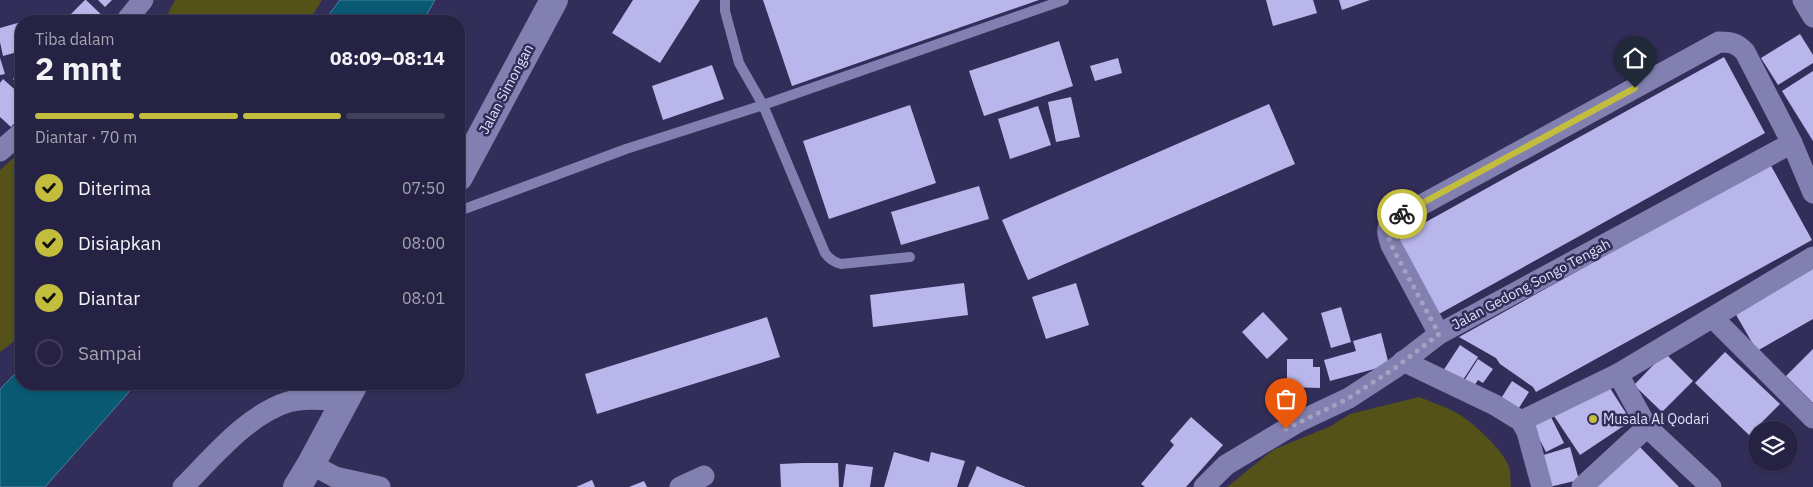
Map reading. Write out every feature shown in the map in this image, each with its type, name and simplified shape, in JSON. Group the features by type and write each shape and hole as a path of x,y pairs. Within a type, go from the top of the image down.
{"main road":[{"name":"Jalan Simongan","path":"465,166 554,0"},
{"path":"297,487 350,392"}],"street":[{"path":"131,15 143,0"},
{"path":"1803,0 1813,17"},
{"path":"1439,334 1391,245 1388,226 1392,220 1719,42 1730,42 1738,45 1745,52 1792,143 1813,192"},
{"path":"0,151 15,138"},
{"name":"Jalan Gedong Songo Tengah","path":"1204,487 1226,464 1298,422 1349,398 1403,362 1439,334 1792,143"},
{"path":"1521,421 1618,374 1813,257"},
{"path":"1713,318 1813,418"},
{"path":"1403,362 1496,405 1521,421 1527,432 1542,487"},
{"path":"1618,374 1647,427 1711,487"},
{"path":"183,487 219,450 260,415 289,402 350,392"},
{"path":"1582,487 1647,427"},
{"path":"311,464 335,477 380,487"},
{"path":"680,487 704,476"}],"lane":[{"path":"725,0 725,11 739,63 763,105 828,259 841,264 910,257"},
{"path":"465,209 626,149 763,105 1064,0"}],"shaded area":[{"path":"175,0 322,0 313,15 167,15"},
{"path":"15,156 15,341 0,352 0,170"},
{"path":"1419,397 1462,416 1486,436 1506,460 1510,469 1511,487 1227,487 1273,450 1331,426 1350,414"}],"water":[{"path":"340,0 435,0 426,15 329,15"},
{"path":"15,374 15,390 131,390 45,487 0,487 0,389"}],"building":[{"path":"86,0 102,15 70,15"},
{"path":"98,0 112,0 105,7"},
{"path":"633,0 700,0 660,63 612,33"},
{"path":"763,0 1039,0 792,86"},
{"path":"1266,0 1313,0 1317,13 1273,26"},
{"path":"1339,0 1370,0 1342,10"},
{"path":"15,24 15,53 3,56 0,28"},
{"path":"1800,34 1813,55 1813,63 1778,85 1761,58"},
{"path":"1059,41 1073,86 984,116 969,71"},
{"path":"1724,57 1765,133 1439,314 1397,238"},
{"path":"0,58 5,74 0,75"},
{"path":"1118,58 1122,73 1095,81 1090,66"},
{"path":"712,65 724,99 663,120 652,86"},
{"path":"1813,71 1813,141 1782,91"},
{"path":"3,79 15,90 15,123 11,127 0,117 0,83"},
{"path":"1071,97 1080,137 1056,142 1048,102"},
{"path":"1269,104 1295,164 1028,280 1002,220"},
{"path":"910,105 936,183 829,219 803,141"},
{"path":"1038,106 1051,145 1010,159 998,119"},
{"path":"1770,164 1812,240 1536,392 1533,387 1500,364 1496,358 1459,337"},
{"path":"979,186 989,219 901,245 891,212"},
{"path":"1813,268 1813,319 1757,351 1735,313"},
{"path":"964,283 968,315 873,327 870,295"},
{"path":"1076,283 1089,325 1046,339 1032,297"},
{"path":"1341,307 1351,342 1331,348 1321,313"},
{"path":"1263,312 1288,339 1267,359 1242,332"},
{"path":"767,317 780,357 597,414 585,374"},
{"path":"1381,333 1389,365 1330,381 1324,360 1356,351 1353,341"},
{"path":"1460,345 1478,357 1461,383 1443,371"},
{"path":"1813,349 1813,403 1786,376"},
{"path":"1725,352 1780,404 1763,421 1748,421 1748,434 1695,383"},
{"path":"1665,353 1693,381 1662,412 1634,385"},
{"path":"1287,359 1313,359 1313,367 1320,367 1320,388 1287,387"},
{"path":"1478,359 1493,369 1483,383 1478,380 1472,389 1462,384"},
{"path":"1512,381 1529,392 1517,411 1500,400"},
{"name":"Musala Al Qodari","path":"1608,385 1631,421 1580,455 1554,416"},
{"path":"1547,409 1564,443 1546,452 1529,419"},
{"path":"1191,417 1223,445 1186,487 1145,487 1141,484 1174,445 1170,441"},
{"path":"1638,445 1679,487 1596,487"},
{"path":"1570,447 1579,480 1549,487 1540,456"},
{"path":"894,452 929,462 931,452 965,461 957,487 884,487"},
{"path":"838,463 839,487 781,487 780,464"},
{"path":"846,464 873,467 870,487 843,487"},
{"path":"977,466 999,476 1026,487 968,487"},
{"path":"592,480 595,487 576,487"},
{"path":"644,481 647,487 629,487"}],"way so far":[{"path":"1286,429 1349,398 1395,368 1439,334 1391,245 1388,226 1392,220 1402,214"}],"place":[{"name":"Musala Al Qodari","path":"1593,419"}],"route":[{"path":"1402,214 1635,88"}]}
